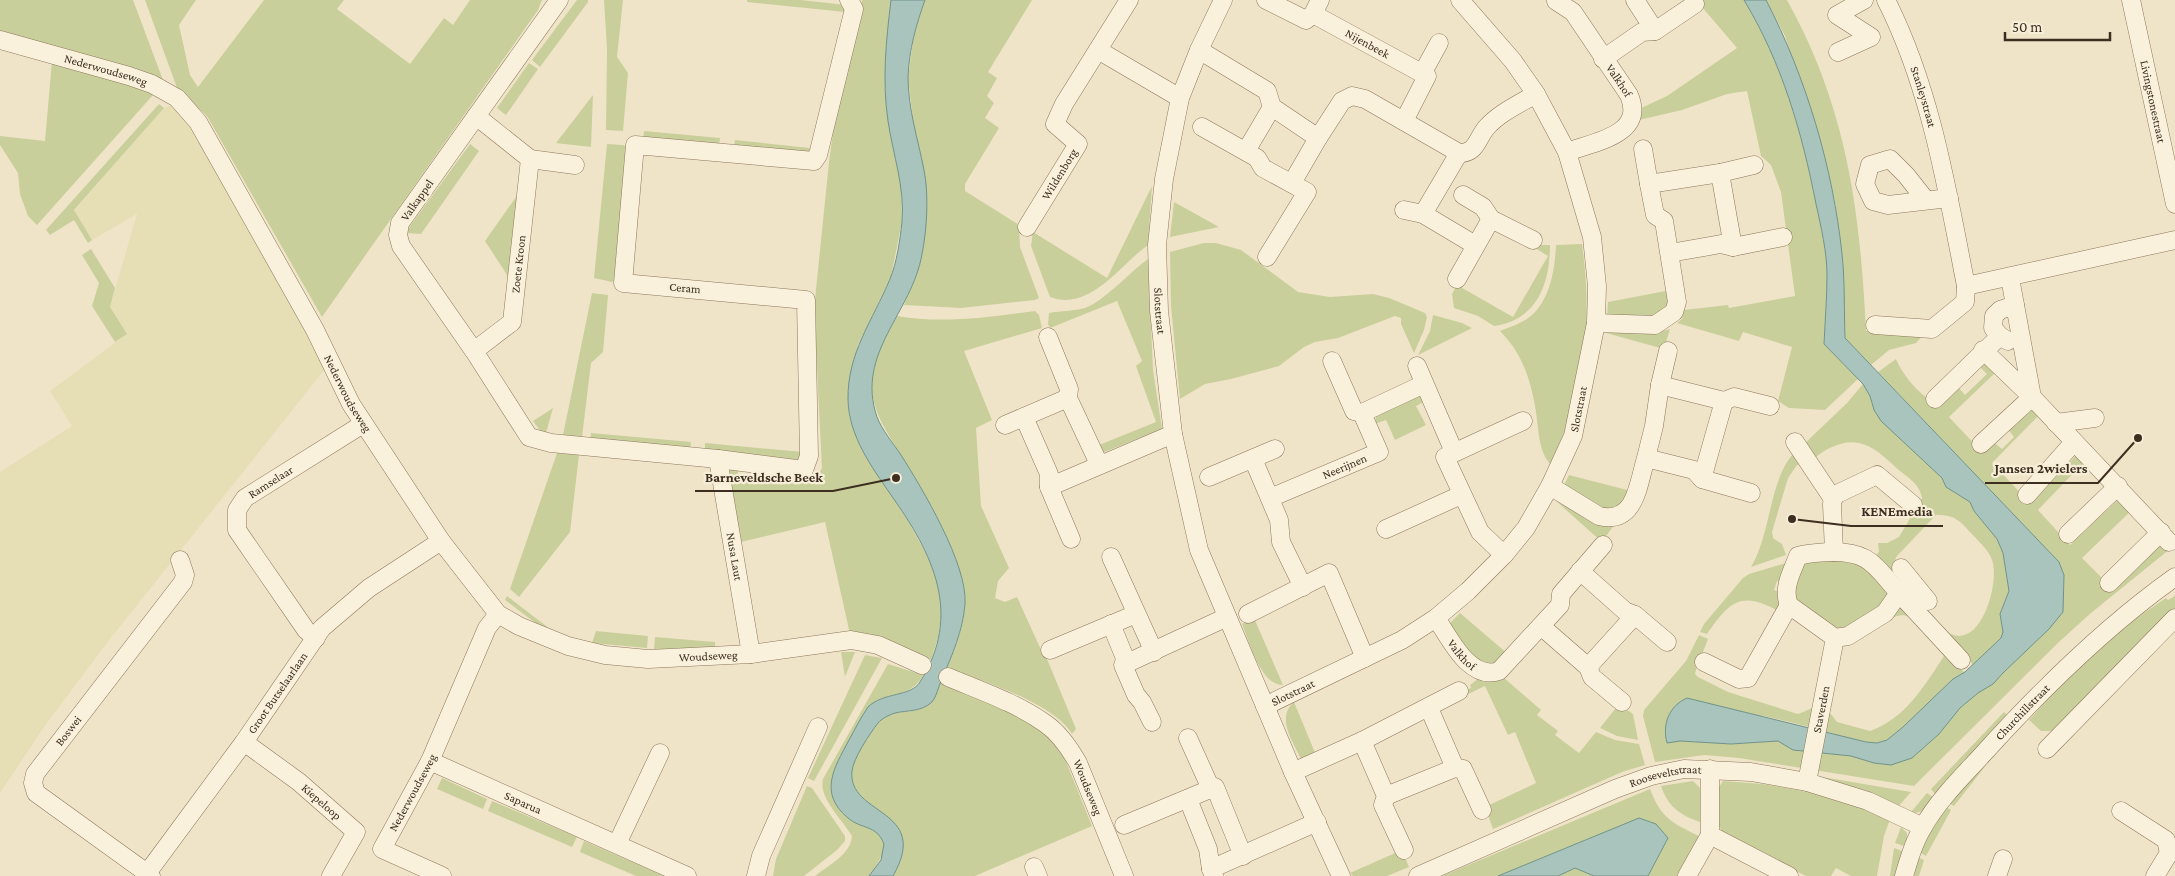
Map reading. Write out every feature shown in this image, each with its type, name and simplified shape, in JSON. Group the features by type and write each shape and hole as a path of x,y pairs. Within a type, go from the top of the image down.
{"street":[{"name":"Valkappel","path":"551,444 529,437 474,351 401,246 398,235 400,223 560,0"},
{"name":"Ceram","path":"551,444 718,459 804,470 808,456 806,300 623,283 635,145 814,161 818,154 854,9 849,0"},
{"name":"Wildenborg","path":"1027,227 1078,144 1054,124 1064,104 1129,0"},
{"name":"Slotstraat","path":"1223,0 1199,50 1180,98 1164,179 1157,245 1159,311 1173,434 1198,550 1293,772 1341,876"},
{"name":"Nijenbeek","path":"1266,0 1306,20 1316,7 1422,74"},
{"name":"Valkhof","path":"1556,0 1572,12 1629,95 1633,105 1627,127 1616,134 1567,152"},
{"path":"1635,0 1655,30"},
{"path":"1838,52 1871,36 1837,15 1864,0"},
{"name":"Stanleystraat","path":"1886,0 1898,24 1939,149 1966,286"},
{"name":"Livingstonestraat","path":"2131,0 2175,204"},
{"name":"Slotstraat","path":"1265,706 1402,640 1436,618 1468,591 1526,528 1550,486 1573,436 1596,323 1597,286 1592,236 1567,152 1536,94 1513,61 1464,1"},
{"name":"Valkhof","path":"1603,58 1642,32 1655,30 1695,4"},
{"name":"Nederwoudseweg","path":"0,40 130,76 165,90 182,103 198,122 315,330 351,404 363,424 441,541 498,614 484,634 430,761 382,849 442,876"},
{"path":"1404,121 1427,76 1422,74 1440,42"},
{"path":"1098,50 1180,98"},
{"path":"1199,50 1267,91 1272,107 1318,138"},
{"path":"1292,183 1342,100 1352,96 1365,99 1459,154 1466,154 1473,149 1486,129 1497,118 1536,94"},
{"path":"1246,151 1272,107"},
{"path":"476,116 530,159 574,165"},
{"path":"1202,127 1246,151 1257,158 1263,168 1307,192 1267,257"},
{"path":"1596,323 1655,325 1674,312 1678,302 1664,221 1656,215 1643,149"},
{"path":"1423,214 1459,154"},
{"name":"Zoete Kroon","path":"474,351 512,322 530,159"},
{"path":"1650,184 1720,173 1754,165"},
{"path":"1720,173 1733,247"},
{"path":"1463,195 1483,207 1491,218 1533,240"},
{"path":"1925,199 1949,198"},
{"path":"1404,210 1423,214 1475,245"},
{"path":"1457,279 1491,218"},
{"path":"1670,253 1722,244 1733,247 1783,237"},
{"path":"1875,325 1932,329 1965,302 1966,286 2010,278 2175,240"},
{"path":"2010,278 2032,397"},
{"path":"2015,305 2000,310 1994,316 1993,328 2000,336 2023,351"},
{"path":"1935,399 2000,336"},
{"path":"1048,337 1069,388 1068,398 1099,464"},
{"path":"1984,350 2032,397 2165,537 2109,583"},
{"path":"1550,486 1599,516 1616,517 1623,514 1631,505 1654,426 1660,385 1668,351"},
{"name":"Neerijnen","path":"1270,498 1380,452 1362,413 1354,411 1332,362"},
{"path":"1417,366 1454,452"},
{"path":"1362,413 1424,384"},
{"path":"1660,385 1724,401 1734,397 1770,406"},
{"path":"1981,444 2032,397"},
{"path":"1005,425 1068,398"},
{"path":"1702,479 1724,401"},
{"path":"1024,417 1049,474 1049,487 1071,539"},
{"path":"2056,423 2095,418"},
{"path":"1504,554 1480,532 1461,495 1445,457 1524,421"},
{"name":"Ramselaar","path":"316,638 306,630 237,530 237,510 245,498 363,424"},
{"path":"1049,487 1173,434"},
{"path":"1795,442 1833,499 1834,552"},
{"path":"2027,495 2074,442"},
{"path":"1209,477 1275,449"},
{"path":"1646,458 1694,470 1702,479 1751,493"},
{"name":"Nusa Laut","path":"718,459 751,654"},
{"path":"1253,459 1279,520 1282,542 1302,587"},
{"path":"1833,499 1837,494 1877,474 1913,505"},
{"path":"2068,534 2118,486"},
{"path":"1386,529 1461,495"},
{"name":"Groot Butselaarlaan","path":"148,875 244,742 322,628 369,588 441,541"},
{"name":"Valkhof","path":"1436,618 1469,664 1483,672 1491,673 1506,666 1542,627 1560,605 1561,594 1603,545"},
{"path":"1906,588 1885,612 1848,636 1835,638 1789,605 1786,597 1786,587 1798,556 1810,553 1848,552 1860,555 1878,570 1928,601"},
{"path":"1111,557 1154,652"},
{"name":"Boswei","path":"148,875 36,793 33,783 35,774 183,582 185,575 180,560"},
{"path":"1901,568 1906,588 1961,660"},
{"path":"1580,571 1625,611 1635,614 1667,642"},
{"path":"1248,614 1330,573 1365,658"},
{"name":"Churchillstraat","path":"1904,876 1923,827 1941,800 2016,718 2120,620 2175,577"},
{"path":"1704,662 1739,679 1748,678 1789,605"},
{"name":"Woudseweg","path":"498,614 519,626 568,646 605,655 648,659 751,654 851,640 878,645 922,666"},
{"path":"1050,650 1136,614"},
{"path":"1588,667 1635,614"},
{"path":"1152,722 1142,702 1136,695 1123,665 1227,617"},
{"path":"2047,749 2175,618"},
{"path":"1111,624 1127,663"},
{"path":"1542,627 1588,667 1592,676 1622,702"},
{"name":"Staverden","path":"1807,782 1835,638"},
{"name":"Woudseweg","path":"948,677 1013,705 1048,725 1069,748 1078,762 1124,876"},
{"path":"1293,772 1362,741 1459,691"},
{"path":"1429,708 1455,768"},
{"path":"756,876 761,856 818,727"},
{"path":"1188,738 1211,789"},
{"path":"1362,741 1386,796 1383,804 1404,850"},
{"name":"Kiepeloop","path":"244,742 299,782 356,832 331,876"},
{"path":"617,844 660,753"},
{"name":"Saparua","path":"430,761 687,876"},
{"path":"1386,796 1455,768 1463,769 1482,810"},
{"name":"Rooseveltstraat","path":"1418,876 1628,783 1684,769 1751,772 1807,782 1868,801 1923,827"},
{"path":"1687,876 1710,835 1710,769"},
{"path":"1124,826 1215,786 1242,856"},
{"path":"1188,799 1208,849 1212,872 1242,856 1317,822"},
{"path":"2121,811 2166,840 2169,852 2155,876"},
{"path":"1710,835 1789,876"},
{"path":"1997,876 2003,859"}],"shaded area":[{"path":"168,106 176,109 198,139 329,364 110,639 44,727 0,793 0,472 72,426 50,391 127,334 110,307 137,214 92,240 74,211 164,108"}],"green space":[{"path":"0,0 133,0 163,80 0,35"},
{"path":"145,0 196,0 179,25 190,75 198,87 264,0 344,0 337,9 410,64 444,18 453,25 470,0 542,0 538,10 322,317 207,116 177,88"},
{"path":"577,0 588,0 588,2 540,67 532,60"},
{"path":"604,0 623,0 617,57 628,73 623,131 606,130 607,49"},
{"path":"747,0 801,0 846,5 845,12 747,2"},
{"path":"862,0 891,0 885,63 885,88 894,153 901,176 902,221 891,277 858,345 850,378 849,415 863,451 907,519 929,559 939,589 942,608 939,635 931,660 904,649 850,634 825,522 741,542 728,474 731,469 738,468 738,474 815,480 822,468 814,309 835,118"},
{"path":"925,0 1032,0 988,72 997,78 987,96 994,103 985,118 999,128 965,184 965,191 1019,225 1020,247 1039,298 1035,300 961,308 904,305 919,267 924,172 914,129 908,78 914,34"},
{"path":"1696,0 1744,0 1780,73 1797,124 1825,248 1827,275 1824,344 1858,379 1825,410 1789,408 1778,401 1792,347 1743,332 1739,341 1677,323 1682,319 1684,310 1728,305 1729,308 1795,296 1781,192 1771,165 1761,156 1747,91 1727,94 1682,110 1639,120 1637,110 1667,96 1737,48"},
{"path":"1766,0 1787,0 1824,80 1837,120 1847,161 1860,243 1866,331 1922,333 1923,335 1916,343 1889,350 1871,365 1845,338 1842,254 1835,202 1822,151 1785,36"},
{"path":"52,61 148,91 153,95 37,225 28,216 20,194 18,173 0,145 0,136 45,141"},
{"path":"529,63 538,69 506,115 497,108"},
{"path":"593,95 591,147 556,143"},
{"path":"159,104 164,108 74,210 92,240 88,243 74,220 50,235 46,230"},
{"path":"644,131 720,138 719,146 643,139"},
{"path":"735,140 810,148 808,155 734,148"},
{"path":"470,144 479,151 421,234 405,233"},
{"path":"607,144 623,145 629,149 618,278 612,282 594,278"},
{"path":"1152,186 1148,245 1104,284 1091,292 1078,298 1065,300 1050,297 1031,246 1033,232 1107,278"},
{"path":"521,190 509,278 485,241"},
{"path":"1174,202 1219,227 1170,237"},
{"path":"1204,243 1216,243 1241,250 1298,292 1330,297 1373,294 1389,298 1425,313 1427,317 1424,330 1414,353 1401,324 1401,318 1395,316 1338,338 1315,342 1304,347 1279,366 1205,384 1180,399 1171,306 1170,252"},
{"path":"1582,244 1587,310 1581,376 1567,425 1551,465 1546,459 1541,445 1535,406 1524,366 1514,348 1500,331 1528,318 1543,301 1553,273 1556,245"},
{"path":"1538,245 1550,245 1544,286 1531,308 1521,316 1494,326 1478,316 1454,308 1452,294 1457,285 1513,317 1548,256 1535,248"},
{"path":"91,249 115,288 110,307 127,334 115,342 92,306 99,283 82,255"},
{"path":"1148,259 1153,370 1162,429 1102,453 1099,445 1156,422 1136,366 1142,361 1117,301 1050,328 1048,324 1049,313 1081,309 1092,305"},
{"path":"1671,290 1671,303 1656,318 1607,316 1608,302"},
{"path":"592,293 608,295 603,352 591,363 582,437 563,435"},
{"path":"1035,311 1039,315 1042,328 964,351 992,420 976,428 981,506 1009,568 998,581 995,598 1005,602 1017,597 1042,652 1045,654 1076,729 1072,734 1050,712 1034,703 997,686 947,667 962,627 965,601 958,565 941,524 880,418 873,399 872,390 873,370 877,354 897,316 949,320"},
{"path":"1433,315 1462,323 1472,328 1418,355 1430,331"},
{"path":"1607,329 1650,334 1670,329 1664,349 1606,333"},
{"path":"1896,359 1913,385 1931,401 1938,404 1957,386 1965,395 1987,374 1978,365 1984,359 1996,372 1949,417 1981,451 1992,441 2002,449 2014,437 2006,427 2031,403 2041,413 1992,463 2031,504 2079,452 2086,460 2038,510 2070,545 2121,497 2133,509 2082,558 2113,589 2152,553 2154,544 2158,541 2170,549 2091,613 2060,641 1914,786 1739,758 1704,755 1655,762 1643,716 1644,710 1686,661 1699,635 1708,639 1696,670 1695,674 1698,677 1728,692 1798,714 1815,707 1810,727 1764,716 1680,741 1731,744 1778,741 1794,750 1851,756 1874,763 1912,758 1939,734 1960,708 1978,693 1993,684 2063,596 2064,575 2059,562 1878,372"},
{"path":"1863,384 1870,396 1874,410 1942,478 1946,487 1970,502 1974,511 1997,539 2003,553 2009,591 2000,614 2003,632 2001,638 1973,665 1906,593 1910,589 1935,620 1951,634 1962,636 1972,631 1980,622 1991,596 1994,570 1991,556 1986,549 1956,519 1936,515 1896,557 1894,570 1903,584 1873,558 1879,552 1878,543 1887,543 1899,537 1922,498 1917,486 1885,457 1861,443 1843,443 1832,447 1820,454 1812,464 1801,447 1847,403"},
{"path":"1421,394 1427,400 1416,406 1426,425 1395,440 1386,420 1375,424 1376,416"},
{"path":"553,408 546,433 542,433 533,421"},
{"path":"591,433 691,442 690,450 590,441"},
{"path":"705,443 803,452 801,460 705,451"},
{"path":"1797,450 1802,464 1797,465 1788,478 1772,532 1773,538 1782,544 1786,555 1751,567 1758,553 1781,474"},
{"path":"557,453 579,455 570,532 519,597 510,589"},
{"path":"1569,475 1631,491 1623,504 1606,510 1563,487"},
{"path":"1556,501 1596,523 1614,525 1602,542"},
{"path":"1853,557 1888,590 1888,600 1852,629 1836,631 1799,607 1791,588 1803,561"},
{"path":"1786,563 1782,580 1777,581 1774,590 1781,592 1780,612 1767,605 1755,602 1738,602 1723,614 1707,634 1700,632 1704,624 1743,578 1749,574"},
{"path":"507,596 550,629 549,633 505,600"},
{"path":"2175,596 2175,610 2056,731 2041,731 2029,720 2075,669 2129,623 2166,598 2168,600"},
{"path":"1898,602 1965,673 1944,689 1898,733 1886,740 1876,743 1863,742 1824,731 1831,703 1830,713 1837,722 1870,731 1882,726 1904,710 1913,700 1944,656 1910,617 1899,615 1882,625"},
{"path":"1460,613 1509,655 1502,662 1488,665 1473,658 1449,624"},
{"path":"1254,618 1283,685 1275,683 1268,678 1262,671 1252,651 1242,624"},
{"path":"596,631 648,636 647,648 592,643"},
{"path":"655,637 715,642 715,648 654,649"},
{"path":"841,652 855,652 845,677"},
{"path":"865,655 882,658 814,781 808,778"},
{"path":"888,664 923,675 912,688 880,700 866,710 841,811 851,819 879,834 883,840 884,848 880,860 869,876 815,876 844,854 851,842 852,836 832,809 824,794 823,779"},
{"path":"1503,677 1541,710 1537,715 1558,731 1555,735 1579,753 1596,732 1615,740 1639,744 1645,765 1622,772 1493,829 1485,807 1536,783 1515,732 1508,735 1485,686 1464,696 1461,692 1471,688 1470,685 1478,679 1492,681"},
{"path":"940,682 980,698 1045,730 1063,754 1092,826 975,876 893,876 902,854 901,838 894,825 860,795 853,784 853,764 878,722 891,714 917,710 927,705 936,693"},
{"path":"1294,702 1316,755 1302,761 1291,739 1286,723 1286,715"},
{"path":"1619,704 1633,714 1638,740 1617,736 1600,728"},
{"path":"2004,712 2007,715 1936,795 1931,789"},
{"path":"1993,754 1954,806 1948,803"},
{"path":"1822,777 1911,792 1897,808"},
{"path":"442,778 487,799 483,809 437,789"},
{"path":"1693,781 1700,788 1700,822 1686,816 1671,805 1661,786"},
{"path":"1723,781 1762,784 1838,797 1890,819 1884,836 1877,876 1851,876 1836,868 1831,876 1806,876 1725,836 1719,826 1717,790"},
{"path":"807,786 812,788 845,836 845,841 837,850 804,876 773,876 776,859"},
{"path":"1650,789 1658,807 1668,818 1699,836 1678,876 1648,876 1668,838 1639,818 1498,876 1442,876"},
{"path":"1927,793 1934,798 1924,810 1915,813 1911,812"},
{"path":"492,801 577,837 572,847 488,811"},
{"path":"1945,806 1951,810 1926,856 1919,852"},
{"path":"1901,827 1907,833 1907,847 1895,843"},
{"path":"584,841 664,876 636,876 580,852"},
{"path":"1894,848 1905,852 1898,876 1890,876"},
{"path":"1402,850 1409,867 1387,876 1353,876 1350,873"},
{"path":"1917,857 1924,860 1919,876 1911,876"},
{"path":"1575,868 1594,876 1558,876"}],"water":[{"path":"891,0 925,0 910,57 908,89 911,112 926,180 927,212 924,244 916,275 879,353 873,373 872,394 879,422 920,487 952,548 964,588 965,604 962,624 956,643 934,700 923,708 895,713 881,720 867,739 853,766 854,786 862,797 896,825 902,837 902,854 893,876 869,876 881,860 884,844 877,833 853,822 839,809 833,799 831,790 834,770 843,750 868,707 881,699 904,693 916,687 920,682 933,657 940,632 941,609 937,585 930,562 906,517 862,450 849,413 849,383 856,352 892,272 898,251 902,222 902,196 888,121 885,91 886,45"},
{"path":"1744,0 1766,0 1793,60 1816,124 1825,156 1838,222 1843,264 1845,338 2059,562 2064,575 2063,612 2049,629 1993,684 1978,693 1960,708 1939,734 1912,758 1891,765 1874,763 1851,756 1793,750 1778,741 1731,744 1680,741 1667,743 1665,729 1668,716 1681,701 1687,698 1866,742 1877,743 1887,740 2001,638 2003,632 2000,614 2009,591 2003,553 1997,539 1974,511 1970,502 1946,487 1942,478 1881,421 1863,384 1824,344 1827,266 1804,151 1780,73"},
{"path":"1639,818 1656,824 1668,838 1648,876 1594,876 1575,868 1558,876 1498,876"}],"place":[{"name":"Jansen 2wielers","path":"2138,438"},
{"name":"Barneveldsche Beek","path":"896,478"},
{"name":"KENEmedia","path":"1792,519"}]}
